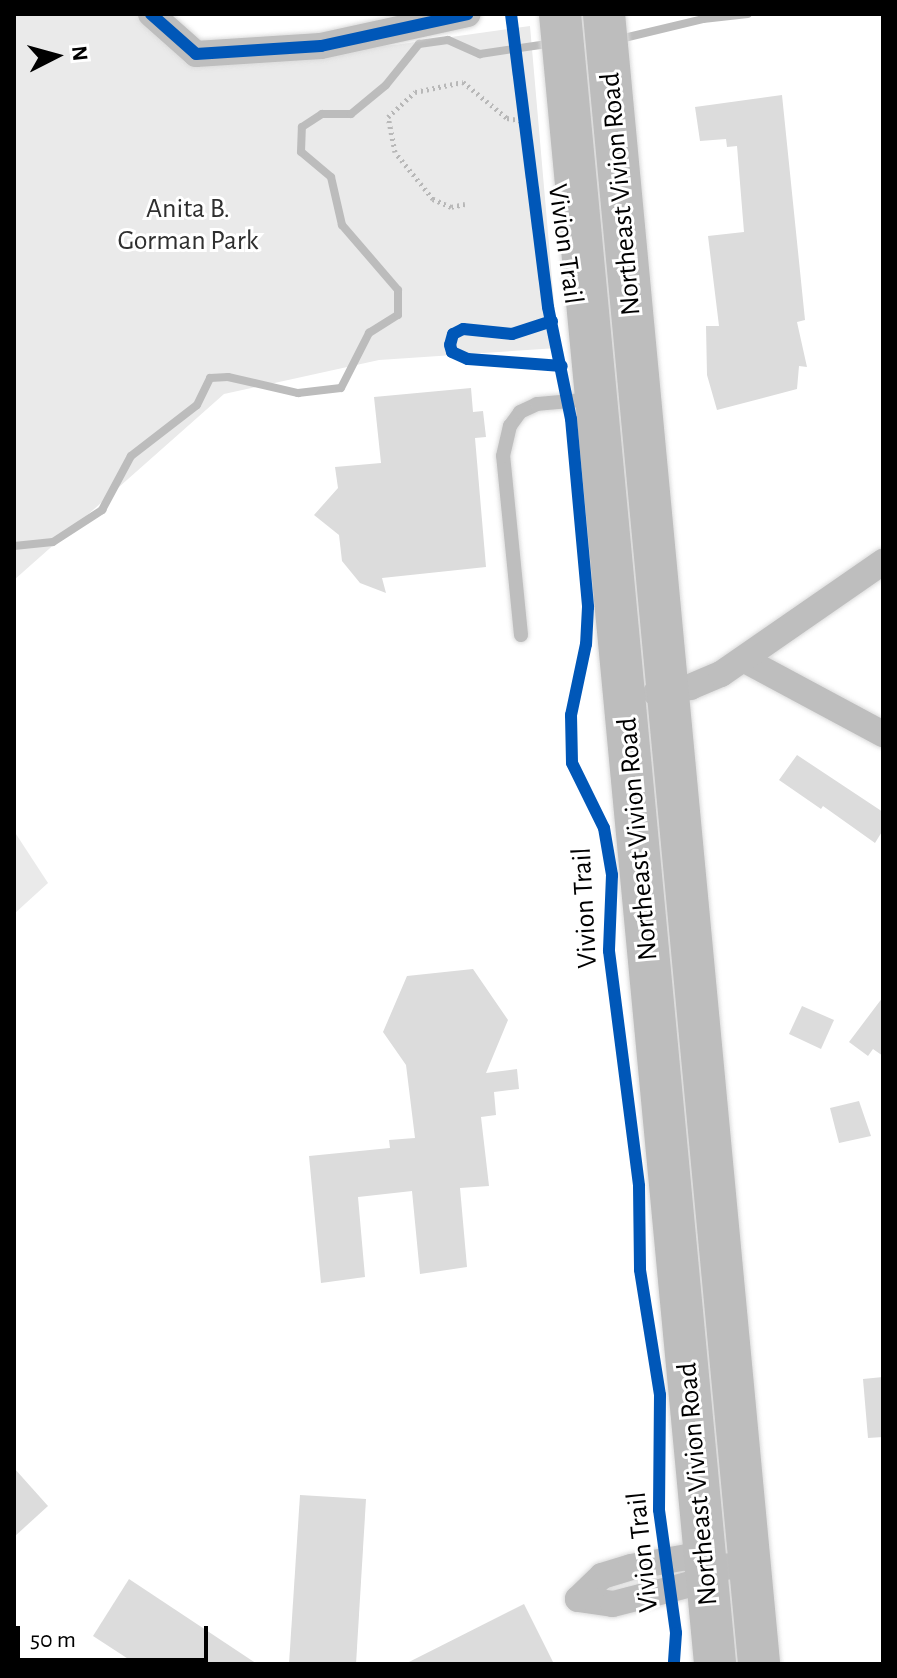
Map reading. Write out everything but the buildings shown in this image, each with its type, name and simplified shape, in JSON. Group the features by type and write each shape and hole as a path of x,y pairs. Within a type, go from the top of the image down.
{"main road":[{"name":"Northeast Vivion Road","path":"560,14 619,402 668,692 759,1664"},
{"name":"Northeast Vivion Road","path":"604,14 619,402 625,696 715,1664"},
{"path":"682,1315 711,1335 730,1356"}],"street":[{"path":"151,14 196,54 321,46 468,14"},
{"path":"625,696 668,692 701,683 745,660 883,562"},
{"path":"745,660 883,734"},
{"path":"706,1569 750,1564"}],"lane":[{"path":"521,635 503,456 510,426 520,412 537,404 619,402"}],"path":[{"path":"465,204 451,207 433,199 395,152 388,117 415,92 463,82 507,118 523,115 526,137"}],"green space":[{"name":"Anita B. Gorman Park","path":"14,14 151,14 196,54 394,45 530,26 558,348 379,360 224,394 14,580"},
{"path":"14,831 48,883 14,914"}],"waterway":[{"path":"624,38 703,19 748,14"},
{"path":"14,546 53,542 102,510 131,456 197,405 210,378 228,377 298,393 341,388 369,333 398,315 398,290 342,225 331,177 301,152 302,127 322,114 351,114 386,85 419,44 448,40 480,54 547,44"}],"cycle path":[{"path":"151,14 196,54 321,46 468,14"},
{"name":"Vivion Trail","path":"511,14 548,307 571,419 588,607 586,644 571,715 572,763 604,828 612,875 609,951 639,1186 640,1270 660,1395 659,1510 676,1633 674,1664"},
{"name":"Vivion Trail","path":"552,321 512,334 463,329 453,334 450,345 452,352 468,359 562,366"}]}
